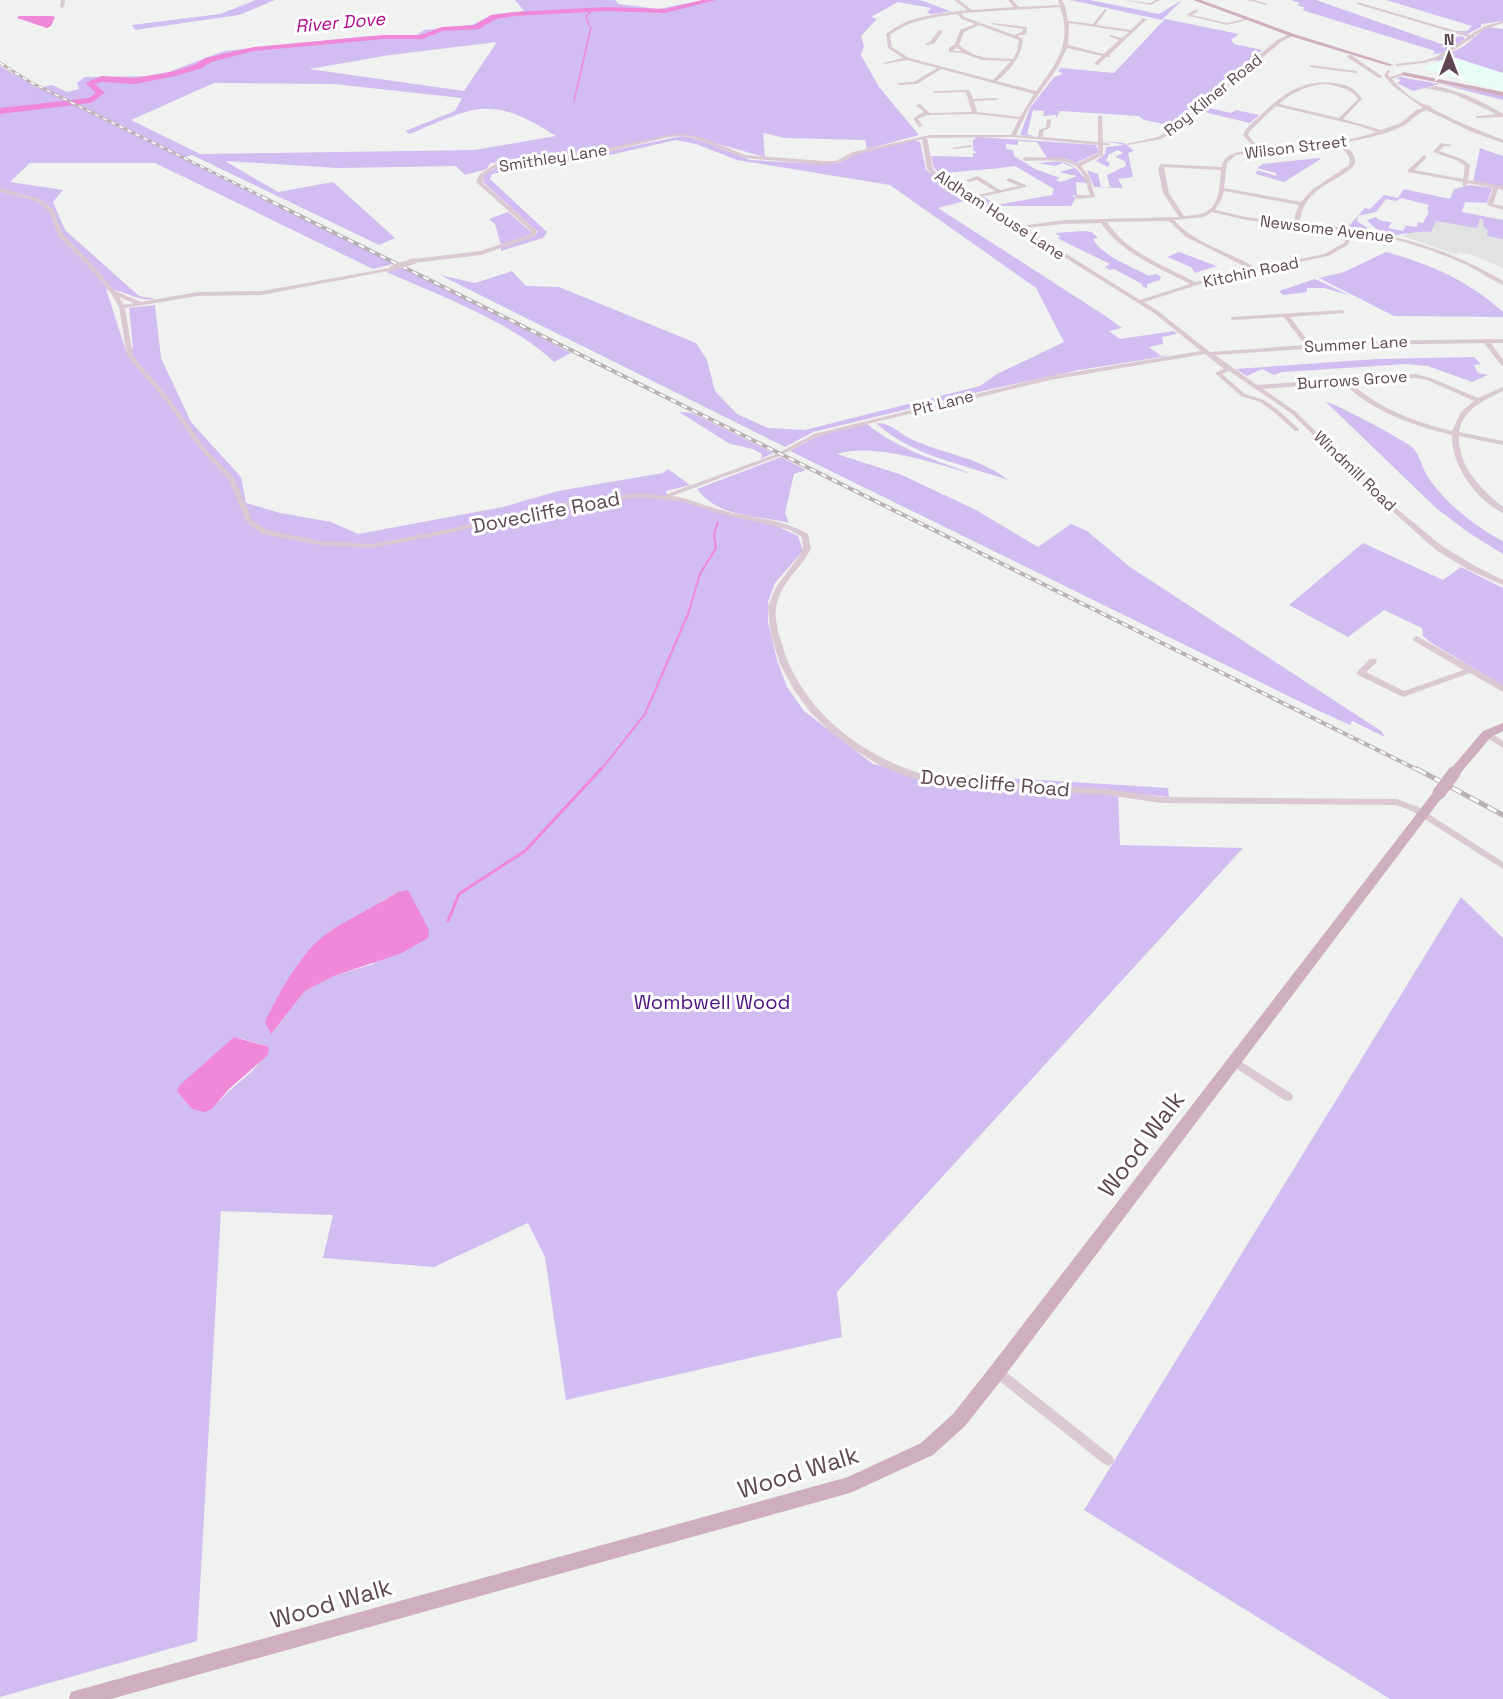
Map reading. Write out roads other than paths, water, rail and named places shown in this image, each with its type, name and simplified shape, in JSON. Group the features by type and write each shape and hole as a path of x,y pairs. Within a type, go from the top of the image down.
{"main road":[{"path":"1196,0 1402,74 1503,94"},
{"path":"1390,70 1410,70 1424,77"},
{"path":"1402,74 1410,70"},
{"path":"1487,734 1503,727"},
{"name":"Wood Walk","path":"78,1699 850,1485 927,1449 959,1420 997,1372 1454,773 1487,734"}],"street":[{"path":"62,7 63,0"},
{"path":"956,0 972,12"},
{"path":"1010,0 1019,9"},
{"path":"1012,136 1020,118 1055,70 1066,46 1069,22 1060,0"},
{"path":"1126,0 1152,4"},
{"path":"1146,8 1158,0"},
{"path":"1249,0 1266,4"},
{"path":"1358,3 1473,37"},
{"path":"1037,93 907,59 893,51 888,43 888,34 894,27 915,18 1063,6"},
{"path":"1094,25 1106,10"},
{"path":"1197,10 1188,15 1227,24 1248,19"},
{"path":"959,13 963,18 1016,35 1022,41 1013,60 993,82"},
{"path":"1096,64 1108,56 1145,19"},
{"path":"1069,22 1132,31"},
{"path":"1503,22 1484,27 1449,52 1390,70 1392,85 1470,130 1503,142"},
{"path":"980,23 964,30 951,52 964,53 982,59 1013,60"},
{"path":"986,26 1025,28 1024,33 1016,35"},
{"path":"928,44 941,32 960,36"},
{"name":"Roy Kilner Road","path":"1128,144 1159,138 1172,131 1278,41 1292,35"},
{"path":"1112,36 1123,40"},
{"path":"957,45 963,48 964,53"},
{"path":"1066,46 1108,56"},
{"path":"1349,56 1368,63 1381,77"},
{"path":"885,63 907,59"},
{"path":"1311,66 1355,73 1368,63"},
{"path":"1410,70 1414,63"},
{"path":"899,84 915,83 940,68"},
{"path":"1258,150 1245,135 1248,130 1301,85 1321,83 1341,86 1360,97 1358,103 1340,120"},
{"path":"1427,88 1438,87 1482,104 1502,116"},
{"path":"935,92 965,90 972,100 975,113"},
{"path":"972,100 996,99"},
{"path":"918,105 927,113"},
{"path":"1278,105 1382,132"},
{"name":"Wilson Street","path":"1213,211 1218,205 1226,162 1235,154 1355,140 1409,121 1418,111 1429,107"},
{"path":"921,126 915,118 927,113 975,113 1020,118"},
{"path":"1478,117 1502,116"},
{"path":"1078,165 1101,154 1102,145 1099,143 1102,119"},
{"path":"1040,139 1041,130 1048,128 1049,120"},
{"name":"Smithley Lane","path":"122,308 198,294 262,293 393,268 414,261 482,253 534,235 534,231 479,182 482,175 495,166 589,154 682,135 704,140 744,156 831,163 855,153 924,138"},
{"path":"954,148 970,149 970,135"},
{"path":"924,138 970,135 1012,136 1109,144"},
{"name":"Aldham House Lane","path":"924,138 932,172 1018,228 1140,302 1208,353"},
{"path":"1320,145 1319,139 1323,138 1355,140"},
{"path":"1297,226 1296,217 1301,204 1312,192 1351,166 1353,160 1351,154 1339,143"},
{"path":"1450,146 1443,144 1436,152 1468,166 1465,184"},
{"path":"1402,178 1424,158 1414,156"},
{"path":"1025,159 1062,160 1078,165 1086,176 1093,196"},
{"path":"1183,218 1166,193 1161,168 1163,165 1224,169"},
{"path":"1410,171 1465,184 1503,188"},
{"path":"969,180 978,178 998,191"},
{"path":"971,198 1025,187 1009,180"},
{"path":"1490,205 1496,187"},
{"path":"1221,189 1301,204"},
{"name":"Dovecliffe Road","path":"0,190 38,200 51,210 60,235 113,292 122,308 130,356 167,399 203,450 232,480 250,522 265,532 320,543 372,546 585,501 639,495 666,496 703,505 716,511 792,528 805,536 805,553 786,576 772,603 772,621 783,663 793,686 810,708 872,756 908,776 934,781 1107,792 1161,800 1397,802 1414,809 1423,816"},
{"path":"1077,197 1101,196"},
{"path":"1481,205 1503,208"},
{"path":"1018,228 1062,221 1183,218 1213,211"},
{"name":"Newsome Avenue","path":"1213,211 1254,221 1352,230 1403,239 1449,254 1503,284"},
{"path":"1170,219 1190,238 1239,258 1255,270"},
{"path":"1102,220 1107,230 1125,245 1194,284"},
{"name":"Kitchin Road","path":"1140,302 1194,284 1334,252 1346,244 1352,230"},
{"path":"113,292 141,304"},
{"path":"1233,318 1342,312"},
{"path":"1286,315 1309,347"},
{"name":"Summer Lane","path":"1208,353 1422,341 1503,342"},
{"path":"1486,341 1503,364"},
{"name":"Windmill Road","path":"1208,353 1304,421 1376,494 1418,531 1455,559 1503,584"},
{"name":"Pit Lane","path":"666,496 778,455 816,435 1050,378 1208,353"},
{"path":"1229,369 1218,373 1243,394 1262,401 1276,411 1297,430"},
{"name":"Burrows Grove","path":"1257,387 1423,377 1479,400"},
{"path":"1344,380 1358,394 1420,425 1503,443"},
{"path":"1503,389 1479,400 1461,417 1454,433 1454,450 1466,475 1503,511"},
{"path":"690,488 703,505"},
{"path":"1417,639 1503,689"},
{"path":"1373,661 1361,673 1403,694 1469,671"},
{"path":"1487,734 1503,745"},
{"path":"1423,816 1503,866"},
{"path":"1235,1062 1288,1097"},
{"path":"997,1372 1108,1460"}],"waterway":[{"name":"River Dove","path":"0,111 91,100 101,93 89,83 102,79 135,81 176,73 199,66 208,60 254,49 384,37 399,39 422,37 442,29 476,27 494,17 514,14 606,9 665,11 712,0"},
{"path":"589,25 586,16 594,9"},
{"path":"574,101 591,27"},
{"path":"600,771 645,714 688,614 700,574 716,548 714,534 718,522"},
{"path":"448,921 459,894 525,851 601,769"}],"railway":[{"path":"0,63 30,82 265,198"},
{"path":"262,197 1420,771"},
{"path":"1417,769 1503,815"}],"park label":[{"name":"Wombwell Wood","path":"712,1002"}]}
